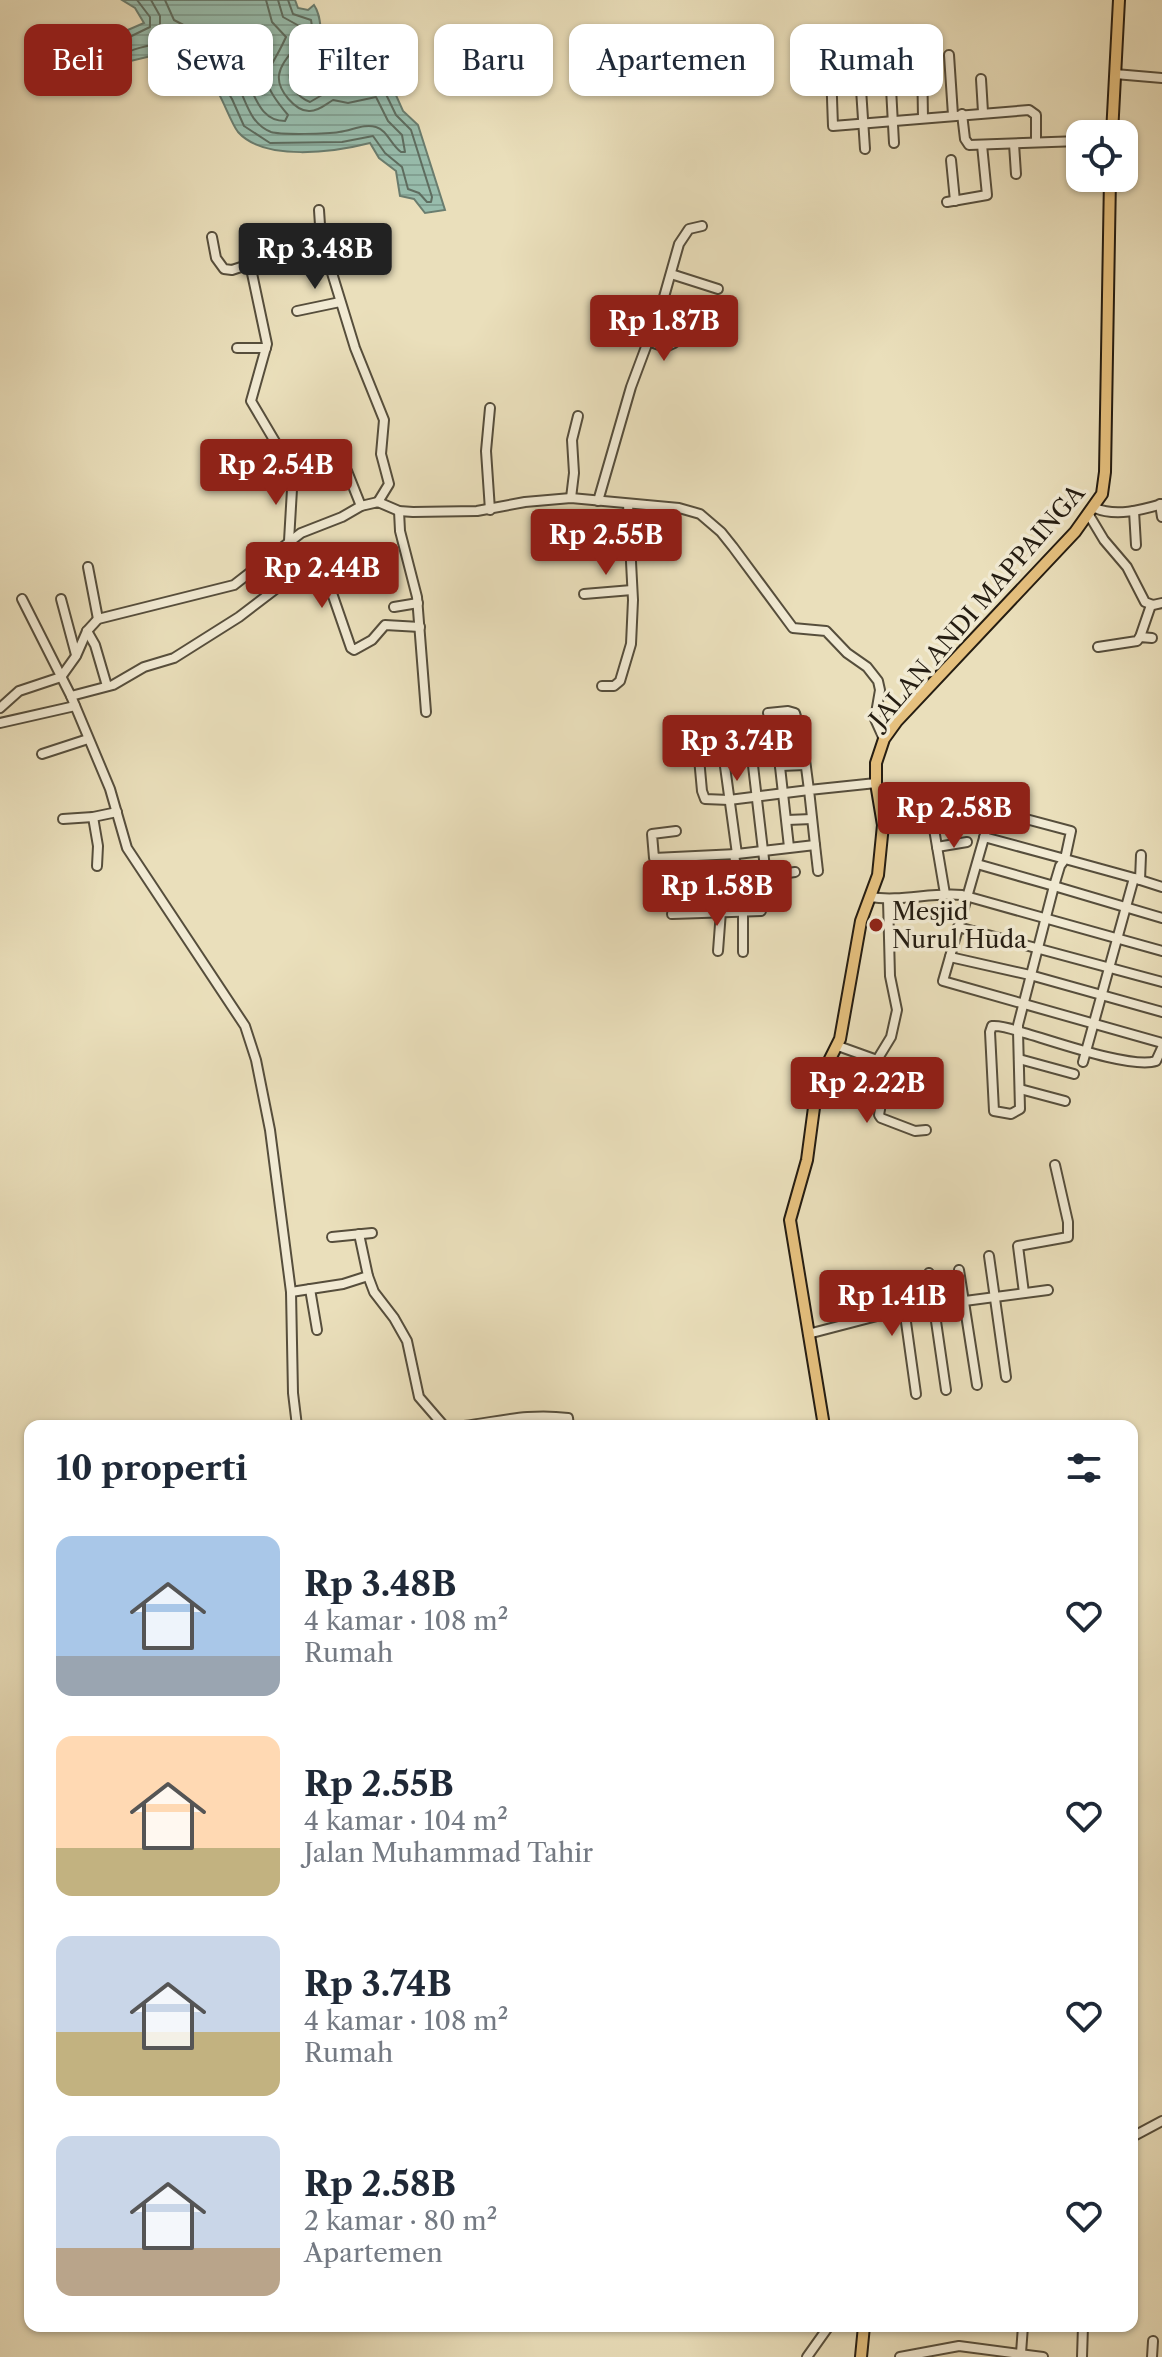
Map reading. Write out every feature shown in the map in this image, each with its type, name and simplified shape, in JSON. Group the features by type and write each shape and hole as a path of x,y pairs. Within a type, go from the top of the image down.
{"main road":[{"path":"1113,120 1119,0"},
{"name":"JALAN ANDI MAPPAINGA","path":"823,1420 790,1220 807,1160 817,1085 838,1046 861,921 878,875 883,835 876,783 877,756 884,739 904,712 1092,511 1104,488 1110,192"},
{"path":"861,2357 863,2332"}],"street":[{"path":"949,55 957,114 966,143 1066,141"},
{"path":"1115,74 1162,78"},
{"path":"981,79 983,112"},
{"path":"832,96 833,126 983,112 1032,111 1036,115 1036,142"},
{"path":"861,96 865,149"},
{"path":"891,96 894,143"},
{"path":"923,96 923,118"},
{"path":"1014,144 1016,174"},
{"path":"951,160 951,201 987,195 982,145"},
{"path":"319,210 322,255 329,263 362,367 384,420 381,454 389,484 378,502"},
{"path":"598,501 628,395 683,237 689,229 702,226"},
{"path":"212,237 216,258 224,269 232,270 261,260 322,255"},
{"path":"250,264 267,339 251,401 293,472 289,542"},
{"path":"671,274 718,289"},
{"path":"297,311 340,302"},
{"path":"648,341 665,347 674,343"},
{"path":"237,348 266,348"},
{"path":"490,408 486,451 490,510"},
{"path":"571,498 574,473 572,440 578,416"},
{"path":"347,471 361,506"},
{"path":"0,708 21,690 61,677 76,656 87,631 98,619 234,585 306,531 361,506 378,502 399,511 420,513 490,510 533,501 571,498 691,510 711,522 793,628 826,631 847,653 871,670 879,685 875,719 884,739"},
{"path":"602,686 616,686 623,675 631,644 628,504"},
{"path":"1162,517 1161,504 1134,511 1092,511 1105,542 1127,567 1143,599 1151,605 1162,603"},
{"path":"399,511 400,531 418,603 426,712"},
{"path":"1134,511 1136,545"},
{"path":"71,696 123,680 144,667 176,656 239,617 315,559 319,560 324,570 354,650 372,640 385,625 420,627"},
{"path":"88,567 98,619"},
{"path":"584,594 632,590"},
{"path":"22,599 71,696 117,812 127,848 249,1034 270,1130 291,1292 296,1420"},
{"path":"61,599 76,656"},
{"path":"394,607 418,603"},
{"path":"1098,647 1137,641 1151,605"},
{"path":"87,631 95,645 107,686"},
{"path":"1140,637 1152,638"},
{"path":"0,723 75,706"},
{"path":"768,713 795,713 802,737 818,871"},
{"path":"662,890 767,885 748,723"},
{"path":"720,730 739,887"},
{"path":"697,736 703,796 708,800 876,783"},
{"path":"751,743 802,737"},
{"path":"42,754 88,739"},
{"path":"777,740 789,847"},
{"path":"780,766 805,765"},
{"path":"984,837 943,981 1023,1003 1094,1022 1162,1045 1156,1061 1144,1063 1087,1050 1018,1031 998,1026 990,1027 994,1112 1018,1112 1018,1031 1023,1003 1071,831 992,810 984,837"},
{"path":"63,819 117,812"},
{"path":"945,894 934,821 971,813"},
{"path":"93,817 98,846 97,866"},
{"path":"787,820 812,819"},
{"path":"676,831 652,834 654,858 735,854 815,845"},
{"path":"984,837 1162,887"},
{"path":"937,847 967,842"},
{"path":"1083,1062 1125,907 1137,879 1141,855"},
{"path":"977,864 1162,918"},
{"path":"766,876 795,872"},
{"path":"718,951 719,887"},
{"path":"870,897 888,900 945,894 968,896 1162,951"},
{"path":"888,900 890,976 897,1010 891,1037 877,1060 885,1081 881,1118 915,1131 926,1130"},
{"path":"743,911 743,952"},
{"path":"672,914 761,911"},
{"path":"958,927 1162,982"},
{"path":"950,957 1030,975 1162,1012"},
{"path":"838,1046 877,1060"},
{"path":"1019,1059 1074,1074"},
{"path":"1020,1089 1065,1101"},
{"path":"1024,1293 1018,1246 1068,1237 1068,1222 1055,1165"},
{"path":"332,1237 372,1233"},
{"path":"359,1234 374,1292 407,1341 419,1397 439,1420"},
{"path":"989,1256 1006,1377"},
{"path":"959,1270 977,1385"},
{"path":"929,1273 946,1390"},
{"path":"291,1292 343,1284 368,1276"},
{"path":"900,1279 916,1394"},
{"path":"310,1289 317,1330"},
{"path":"808,1334 904,1309 1048,1290"},
{"path":"497,1420 538,1416 568,1420"},
{"path":"1138,2134 1162,2121"},
{"path":"807,2357 825,2332"},
{"path":"1021,2353 1023,2332"},
{"path":"1082,2357 1083,2332"},
{"path":"1152,2357 1153,2341"},
{"path":"900,2357 959,2346 1043,2357"}],"water":[{"path":"122,0 295,0 298,8 308,10 314,5 320,24 289,24 289,96 396,96 403,111 418,125 445,210 425,213 414,199 400,196 396,171 379,158 370,143 320,151 282,151 265,148 238,132 219,96 273,96 273,24 148,24 148,57 132,61 132,28 144,23 135,8"}],"place":[{"name":"Mesjid Nurul Huda","path":"876,925"}]}
